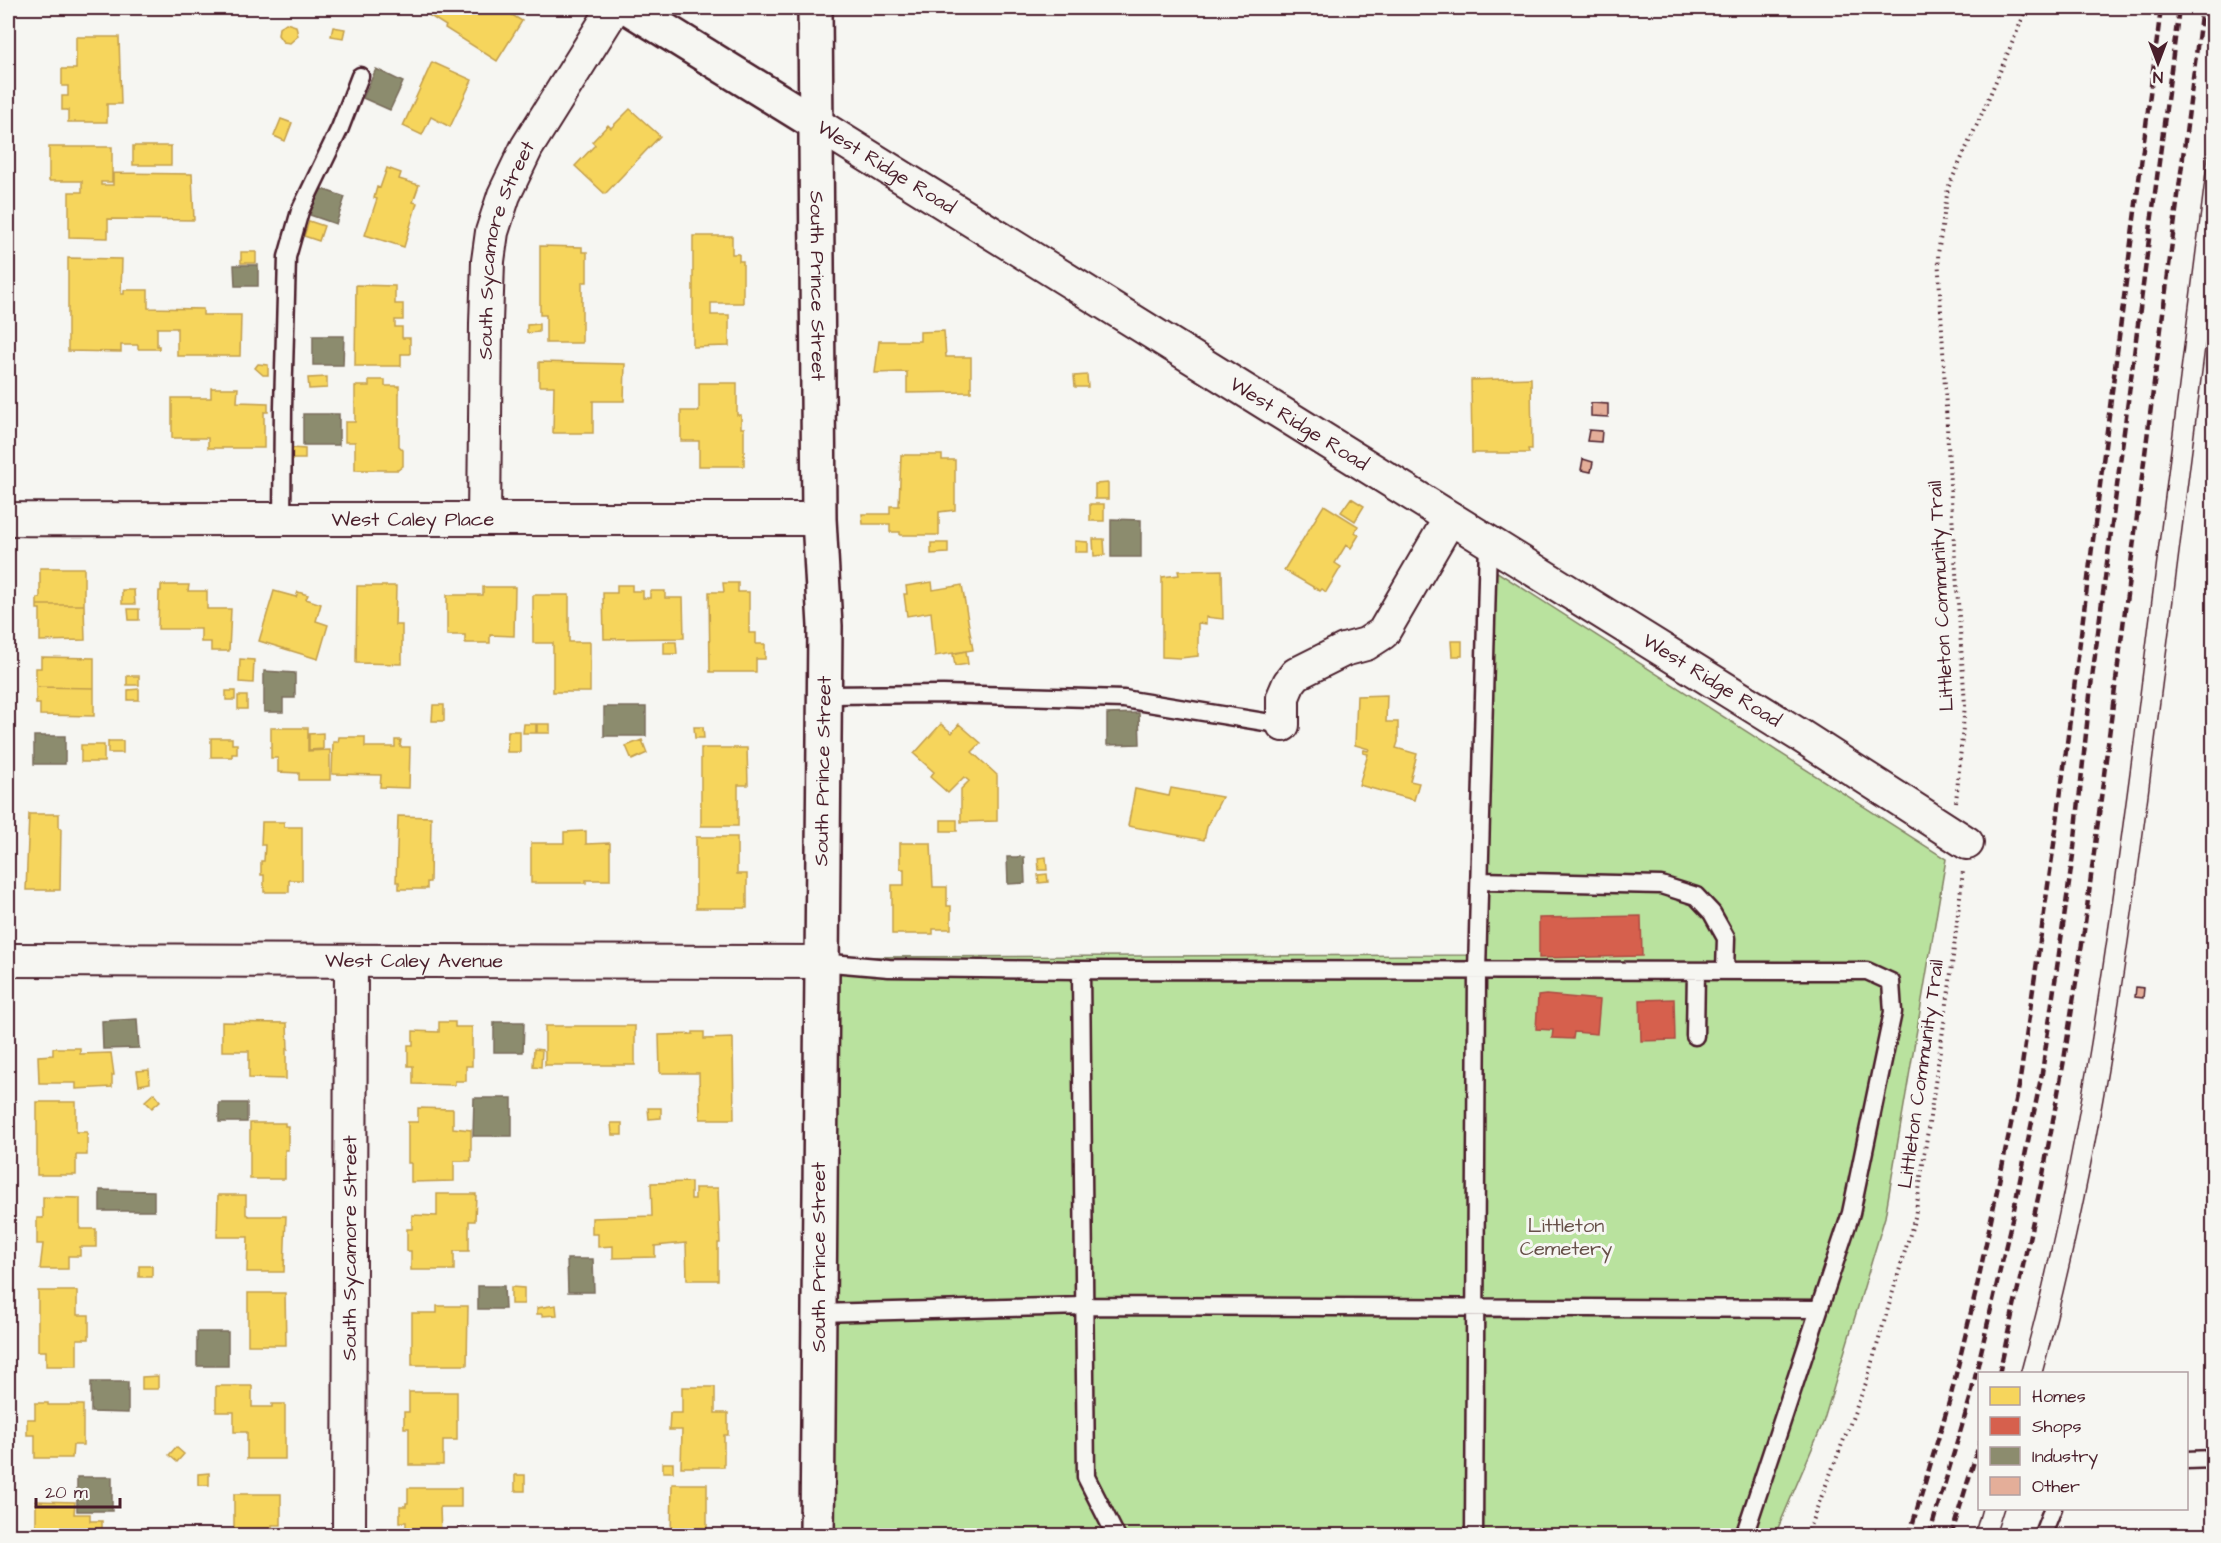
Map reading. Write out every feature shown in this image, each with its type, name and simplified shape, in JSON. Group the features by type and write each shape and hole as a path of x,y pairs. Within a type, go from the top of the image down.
{"street":[{"name":"South Sycamore Street","path":"484,519 486,324 488,261 492,232 504,195 527,147 614,8"},
{"name":"West Ridge Road","path":"629,8 1801,736 1967,843"},
{"name":"South Prince Street","path":"815,8 819,519 825,626 820,963 817,1536"},
{"path":"1283,725 1283,697 1296,674 1344,650 1366,644 1383,633 1450,518"},
{"name":"West Caley Place","path":"8,519 282,521 819,519"},
{"name":"West Caley Avenue","path":"8,960 820,963"},
{"name":"South Sycamore Street","path":"349,1536 351,961"}],"lane":[{"path":"282,521 287,257 300,211 340,128 360,75"},
{"path":"1474,1536 1477,972 1488,541"},
{"path":"823,695 954,694 1124,699 1283,725"},
{"path":"1480,881 1662,885 1696,896 1712,913 1726,938 1725,971"},
{"path":"820,963 889,968 1082,970 1867,971 1891,982 1893,1012 1851,1213 1744,1536"},
{"path":"1082,970 1086,1477 1116,1536"},
{"path":"1695,1036 1696,971"},
{"path":"819,1313 1084,1306 1818,1309"},
{"path":"2188,1460 2214,1459"},
{"path":"2042,1536 2053,1510"}],"path":[{"name":"Littleton Community Trail","path":"1806,1536 1866,1383 1915,1217 1949,990 1967,843 1956,802 1965,705 1938,255 1948,188 2027,8"}],"green space":[{"name":"Littleton Cemetery","path":"1480,561 1946,859 1885,1217 1823,1423 1775,1535 834,1536 836,957 1469,955"}],"building: Homes":[{"path":"138,8 191,8 191,14 137,13"},
{"path":"427,8 501,8 522,21 497,61 445,28 446,26 424,12"},
{"path":"286,23 296,26 298,36 290,43 283,42 278,35 279,28"},
{"path":"333,27 345,29 343,38 331,36"},
{"path":"76,37 119,37 121,104 107,104 107,122 68,122 68,110 62,110 62,96 68,96 68,86 62,86 62,69 76,69"},
{"path":"432,62 472,80 450,127 431,117 422,135 403,126"},
{"path":"630,109 660,136 605,194 575,166 595,145 592,142 608,125 611,128"},
{"path":"281,119 292,123 285,141 274,136"},
{"path":"133,146 171,146 171,165 133,165"},
{"path":"49,147 112,147 112,182 101,182 101,185 113,185 113,173 192,174 194,220 108,219 108,238 69,237 69,192 82,192 82,181 49,181"},
{"path":"387,168 401,173 399,179 419,185 413,202 417,203 404,247 365,235 377,199 374,198 377,187 380,188"},
{"path":"309,221 324,226 319,241 304,236"},
{"path":"693,236 732,236 732,254 739,254 739,261 743,261 743,303 711,303 711,315 729,315 729,346 693,347"},
{"path":"540,246 582,247 582,252 587,252 587,282 582,282 582,343 546,343 546,315 540,315"},
{"path":"241,252 256,252 256,263 241,263"},
{"path":"68,258 122,259 121,294 124,294 124,290 148,290 148,308 203,309 203,315 241,315 240,356 177,356 177,328 157,328 159,349 138,349 138,345 121,345 121,352 68,351"},
{"path":"356,285 395,286 395,304 403,304 403,320 395,320 395,327 402,327 402,338 410,338 410,354 401,354 401,366 355,366"},
{"path":"539,324 539,332 527,333 527,325"},
{"path":"944,331 946,357 971,357 971,392 907,393 907,372 875,373 879,341 920,341 920,332"},
{"path":"539,362 625,364 624,401 593,401 593,433 553,433 554,386 539,386"},
{"path":"258,364 268,365 268,375 263,375 255,368"},
{"path":"1087,375 1088,387 1075,387 1074,376"},
{"path":"327,377 327,388 309,389 308,378"},
{"path":"1531,378 1532,449 1528,449 1529,453 1472,453 1471,380"},
{"path":"369,380 385,380 385,386 399,386 399,446 403,450 403,466 398,470 355,470 355,442 345,442 345,422 355,422 355,386 369,386"},
{"path":"699,383 737,383 737,415 741,415 741,428 744,428 744,466 699,466 699,441 681,441 681,411 699,411"},
{"path":"211,388 238,388 237,402 268,403 268,412 264,412 264,448 208,448 208,438 172,438 172,398 211,398"},
{"path":"292,448 305,449 305,459 292,459"},
{"path":"901,455 942,455 942,460 955,460 955,510 939,512 939,535 900,535 900,532 890,532 890,524 863,524 862,514 890,514 890,506 899,506"},
{"path":"1108,483 1108,499 1095,499 1095,484"},
{"path":"1351,498 1364,506 1355,521 1341,512"},
{"path":"1090,504 1104,504 1104,521 1090,521"},
{"path":"1324,505 1358,526 1355,532 1359,535 1351,548 1346,545 1335,563 1341,567 1326,592 1322,589 1320,591 1284,570"},
{"path":"1093,539 1104,539 1105,555 1094,556"},
{"path":"1075,541 1088,542 1088,552 1075,552"},
{"path":"931,543 948,543 948,553 931,554"},
{"path":"40,568 84,568 84,605 37,605 37,598 40,598"},
{"path":"1222,570 1223,619 1206,617 1206,624 1198,623 1198,656 1162,657 1162,577 1179,575 1178,571"},
{"path":"932,582 933,590 962,585 973,650 935,656 931,612 907,616 904,594 907,594 906,586"},
{"path":"723,583 738,583 738,592 749,592 749,633 756,633 756,644 765,644 765,659 756,659 756,672 710,672 709,592 724,592"},
{"path":"161,585 189,585 188,591 207,591 207,609 231,609 229,651 211,651 211,642 201,642 201,629 158,629"},
{"path":"617,585 632,585 632,591 643,591 643,598 650,598 650,591 665,591 665,598 683,598 684,638 604,639 603,593 617,593"},
{"path":"357,586 396,586 395,625 402,625 402,664 356,663"},
{"path":"483,587 515,587 514,636 490,635 490,643 465,643 465,635 447,635 447,595 483,595"},
{"path":"122,590 134,590 135,604 122,604"},
{"path":"274,591 296,597 298,592 308,595 306,599 321,604 316,621 328,625 318,659 259,641"},
{"path":"533,595 569,595 569,642 590,642 590,692 553,692 553,643 533,643"},
{"path":"37,605 84,605 85,640 40,641 40,609 37,609"},
{"path":"128,609 139,609 139,620 129,620"},
{"path":"1451,641 1462,641 1462,656 1452,656"},
{"path":"664,642 676,642 677,654 664,654"},
{"path":"966,651 968,664 955,666 953,654"},
{"path":"41,657 94,658 94,688 36,687 36,668 41,668"},
{"path":"240,659 254,660 253,683 239,682"},
{"path":"127,676 139,676 139,685 127,685"},
{"path":"36,687 94,688 94,716 40,715 40,704 36,704"},
{"path":"139,689 139,700 128,700 128,690"},
{"path":"226,691 235,691 235,700 226,700"},
{"path":"1387,695 1386,722 1398,722 1396,748 1417,754 1410,781 1419,783 1414,800 1359,785 1368,754 1363,753 1364,750 1369,749 1355,745 1357,696"},
{"path":"238,696 247,696 247,709 238,709"},
{"path":"433,705 444,705 444,721 432,721"},
{"path":"524,724 536,724 536,733 523,733"},
{"path":"537,724 550,724 550,733 537,733"},
{"path":"941,724 952,733 959,724 981,743 972,752 997,775 997,821 961,822 961,789 969,781 964,777 948,793 930,777 934,772 914,754"},
{"path":"694,727 703,727 704,738 695,738"},
{"path":"271,728 308,728 308,751 330,750 330,780 299,780 299,773 278,772 278,758 271,758"},
{"path":"508,731 520,731 520,752 507,752"},
{"path":"323,733 323,749 309,750 309,734"},
{"path":"339,737 365,737 365,747 395,747 395,740 401,740 400,747 410,747 409,788 380,787 381,775 332,774 333,742 338,742"},
{"path":"211,738 232,738 232,744 237,744 237,754 232,754 232,757 211,757"},
{"path":"642,740 647,753 632,760 626,746"},
{"path":"108,741 123,741 123,753 108,753"},
{"path":"81,745 104,745 104,762 81,762"},
{"path":"701,748 747,748 748,785 738,785 738,826 701,826"},
{"path":"1171,788 1222,797 1207,827 1204,840 1128,826 1135,789 1169,796"},
{"path":"29,814 59,814 59,828 61,828 60,890 26,890"},
{"path":"398,816 431,817 430,882 427,882 427,889 399,889 399,882 396,882"},
{"path":"941,820 957,820 957,831 941,831"},
{"path":"262,822 284,822 284,827 302,827 302,880 289,880 289,892 264,892 264,875 261,875 261,861 264,861 265,845 261,845"},
{"path":"586,831 586,844 610,843 610,880 586,880 586,883 531,883 531,843 564,843 564,832"},
{"path":"696,837 737,837 737,874 747,874 747,908 696,908"},
{"path":"900,843 931,843 933,887 947,887 947,906 951,906 951,929 933,929 933,934 892,934 892,885 904,885 904,869 900,869"},
{"path":"1046,857 1047,870 1039,870 1038,858"},
{"path":"1047,874 1048,882 1039,883 1038,875"},
{"path":"222,1022 287,1023 286,1079 249,1078 249,1051 222,1051"},
{"path":"439,1022 455,1022 455,1027 472,1027 472,1066 466,1066 466,1081 455,1081 455,1085 413,1084 413,1066 408,1066 408,1045 413,1045 413,1031 439,1032"},
{"path":"545,1026 635,1026 635,1065 545,1065"},
{"path":"693,1032 704,1032 704,1039 733,1038 734,1119 700,1119 699,1073 660,1073 659,1035 693,1034"},
{"path":"53,1048 80,1048 80,1054 111,1053 114,1075 112,1075 112,1087 76,1089 76,1083 39,1083 38,1056 53,1055"},
{"path":"534,1049 542,1050 541,1067 533,1066"},
{"path":"149,1070 150,1083 139,1085 137,1071"},
{"path":"154,1093 160,1101 152,1108 145,1101"},
{"path":"37,1102 76,1102 76,1132 87,1132 87,1155 76,1155 76,1175 37,1175"},
{"path":"418,1108 453,1109 453,1128 471,1130 471,1161 454,1161 454,1181 411,1182 411,1163 408,1163 408,1122 418,1122"},
{"path":"648,1108 661,1108 661,1118 649,1119"},
{"path":"250,1123 285,1123 285,1126 288,1126 285,1179 250,1179"},
{"path":"611,1123 622,1123 622,1135 612,1135"},
{"path":"691,1182 691,1199 695,1199 695,1188 718,1188 720,1243 718,1243 718,1280 687,1280 686,1243 655,1246 655,1257 613,1258 613,1246 598,1247 598,1234 592,1234 592,1218 652,1216 651,1183"},
{"path":"437,1194 476,1194 475,1221 469,1221 469,1251 454,1251 454,1270 411,1270 411,1251 407,1251 407,1229 412,1229 412,1215 437,1216"},
{"path":"218,1195 246,1195 246,1214 249,1216 286,1216 284,1272 247,1272 248,1237 217,1237"},
{"path":"43,1197 80,1198 80,1229 96,1229 96,1247 80,1247 80,1256 68,1256 68,1269 40,1269 43,1244 37,1244 37,1218 43,1218"},
{"path":"139,1266 152,1266 152,1277 139,1277"},
{"path":"511,1287 524,1288 524,1304 511,1304"},
{"path":"38,1291 77,1291 77,1315 89,1315 89,1339 77,1339 77,1366 46,1366 46,1351 38,1351"},
{"path":"248,1293 285,1293 286,1345 248,1345"},
{"path":"556,1305 557,1315 537,1314 537,1308"},
{"path":"437,1306 468,1306 467,1365 412,1365 412,1313 437,1313"},
{"path":"158,1376 158,1389 142,1389 142,1377"},
{"path":"216,1386 252,1386 252,1407 272,1407 272,1404 285,1404 285,1459 247,1459 247,1432 234,1432 234,1412 216,1412"},
{"path":"682,1387 715,1387 715,1413 728,1413 728,1435 724,1435 724,1467 681,1467 682,1430 669,1430 670,1413 682,1413"},
{"path":"409,1392 457,1392 457,1440 443,1440 443,1465 409,1465 409,1428 404,1428 404,1412 409,1412"},
{"path":"35,1403 83,1405 83,1445 73,1445 72,1458 35,1458 35,1435 27,1435 27,1419 35,1419"},
{"path":"176,1447 184,1454 177,1462 169,1455"},
{"path":"663,1463 673,1463 673,1472 663,1472"},
{"path":"209,1473 209,1485 198,1485 198,1474"},
{"path":"515,1475 525,1475 525,1491 515,1491"},
{"path":"672,1484 707,1484 707,1533 705,1536 671,1536"},
{"path":"408,1488 461,1488 461,1507 440,1507 441,1536 406,1536 406,1522 400,1522 400,1506 406,1506 408,1503"},
{"path":"234,1494 281,1494 281,1525 272,1525 272,1536 234,1536"},
{"path":"36,1501 75,1502 74,1514 90,1514 90,1521 102,1521 102,1536 36,1536"}],"building: Shops":[{"path":"1641,916 1642,956 1539,958 1539,918"},
{"path":"1538,996 1600,1000 1597,1034 1574,1032 1573,1039 1552,1038 1553,1030 1536,1029"},
{"path":"1674,999 1675,1040 1641,1041 1640,1000"}],"building: Industry":[{"path":"376,69 403,82 390,110 363,98"},
{"path":"319,188 345,197 336,224 310,215"},
{"path":"234,265 258,265 258,286 235,286"},
{"path":"313,336 344,336 343,365 313,365"},
{"path":"303,414 339,414 339,445 303,445"},
{"path":"1111,519 1141,520 1141,557 1111,557"},
{"path":"264,671 295,673 295,698 283,698 283,712 264,712"},
{"path":"604,707 646,707 646,736 604,736"},
{"path":"1139,713 1140,744 1107,745 1107,714"},
{"path":"34,736 65,736 65,764 34,764"},
{"path":"1007,857 1024,857 1025,883 1008,884"},
{"path":"137,1019 139,1048 103,1049 102,1021"},
{"path":"494,1022 524,1022 523,1052 494,1052"},
{"path":"474,1098 512,1098 512,1136 473,1136"},
{"path":"219,1103 247,1103 247,1122 219,1122"},
{"path":"100,1190 154,1191 154,1211 100,1211"},
{"path":"567,1259 593,1259 594,1292 568,1292"},
{"path":"478,1286 504,1286 505,1309 478,1309"},
{"path":"197,1332 228,1332 228,1366 197,1366"},
{"path":"91,1382 128,1382 128,1413 91,1412"},
{"path":"77,1477 112,1477 112,1511 77,1511"}],"building: Other":[{"path":"1591,403 1608,404 1608,417 1591,416"},
{"path":"1589,430 1602,431 1601,442 1587,441"},
{"path":"1583,459 1593,462 1591,472 1581,470"},
{"path":"2136,987 2144,988 2143,998 2135,997"}],"tram line":[{"path":"2021,1372 2058,1216 2102,976 2214,108"},
{"path":"2043,1372 2079,1223 2108,1071 2142,841 2214,277"},
{"path":"1974,1536 1981,1510"},
{"path":"1995,1536 2003,1510"}],"railway":[{"path":"1909,1536 1950,1399 1976,1291 2019,1086 2055,837 2161,8"},
{"path":"1929,1536 1970,1399 2012,1219 2042,1073 2074,848 2091,686 2179,8"},
{"path":"1999,1372 2042,1180 2084,931 2202,8"},
{"path":"1951,1536 1978,1448"}]}
